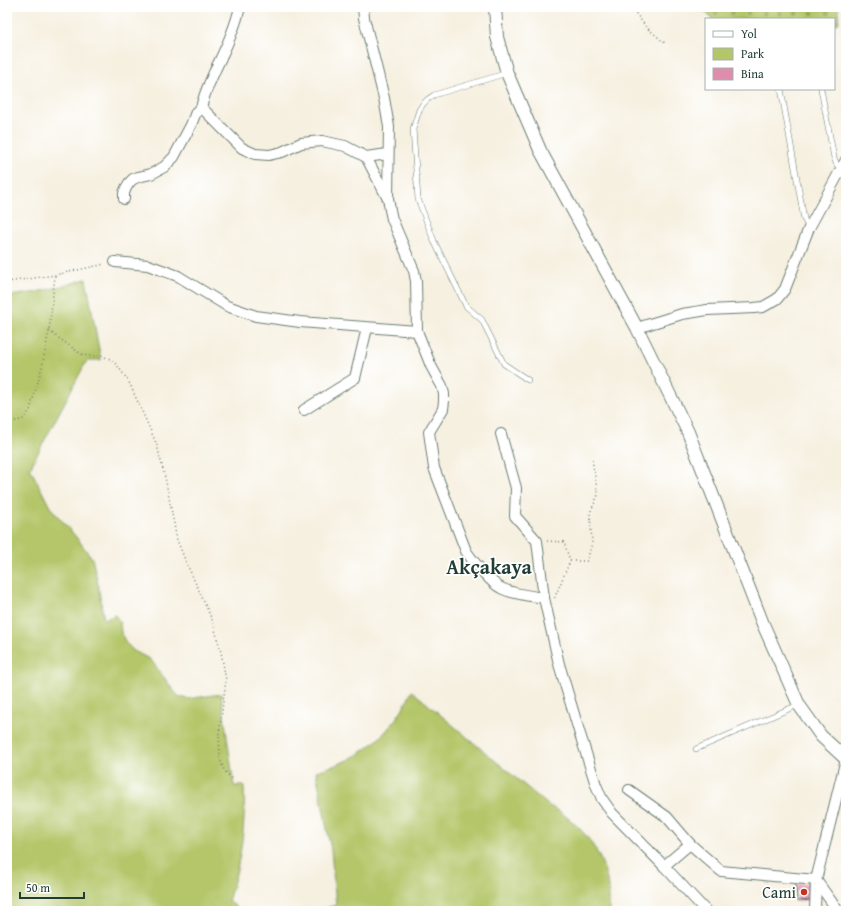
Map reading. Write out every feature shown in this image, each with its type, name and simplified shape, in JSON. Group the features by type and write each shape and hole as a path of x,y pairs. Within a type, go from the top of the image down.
{"street":[{"path":"124,199 124,193 128,183 138,177 152,174 164,167 174,157 191,125 196,112 201,109 207,88 236,24 240,7"},
{"path":"363,7 364,18 384,98 389,127 388,198 390,210 392,219 414,271 416,281 416,331 430,366 442,386 444,394 443,409 429,432 434,468 466,551 470,557 499,587 544,598"},
{"path":"495,7 497,38 507,73 540,150 638,328 688,432 763,624 799,705 821,736 846,759 816,880 815,911"},
{"path":"201,109 204,110 242,148 255,154 269,155 282,152 301,143 322,141 345,146 366,157 388,198"},
{"path":"366,157 388,154"},
{"path":"638,328 682,314 722,309 763,307 777,299 784,289 809,228 843,165"},
{"path":"115,262 148,265 178,276 227,306 256,316 300,322 416,331"},
{"path":"304,410 355,378 367,328"},
{"path":"501,434 516,488 516,516 537,541 544,598 559,664 598,792 612,813 706,911"},
{"path":"629,790 667,817 690,844 721,870 816,880 838,911"},
{"path":"664,866 690,844"}],"lane":[{"path":"507,73 434,95 423,104 419,110 413,129 418,199 434,241 466,306 482,320 504,364 528,380"},
{"path":"781,90 804,219 809,228"},
{"path":"821,90 834,158 837,165 843,165"},
{"path":"696,749 799,705"}],"path":[{"path":"631,7 646,27 665,43"},
{"path":"7,282 55,275 115,262"},
{"path":"7,420 21,420 25,418 30,410 42,367 49,331 55,275"},
{"path":"49,331 81,354 87,356 102,356 110,359 116,364 128,380 157,445 177,540 213,622 221,652 226,680 219,734 220,759 224,770 232,779"},
{"path":"570,561 587,561 592,542 590,513 598,495 592,459"},
{"path":"537,541 564,542 570,561 548,616"}],"green space":[{"path":"700,7 838,7 839,23 835,25 835,18 711,18"},
{"path":"86,279 101,360 91,360 86,362 30,468 50,507 92,558 104,620 115,615 120,622 121,633 126,643 134,651 151,660 178,696 187,699 221,694 234,786 244,786 242,844 233,887 228,901 242,911 7,911 7,296 47,290"},
{"path":"412,691 548,805 563,814 575,824 586,836 602,863 609,894 609,911 315,911 336,905 331,850 316,771 348,760 374,743 395,720"}],"building":[{"name":"Cami","path":"810,883 811,900 797,901 796,884"}],"place":[{"name":"Cami","path":"804,892"}],"district":[{"name":"Akçakaya","path":"489,566"}]}
